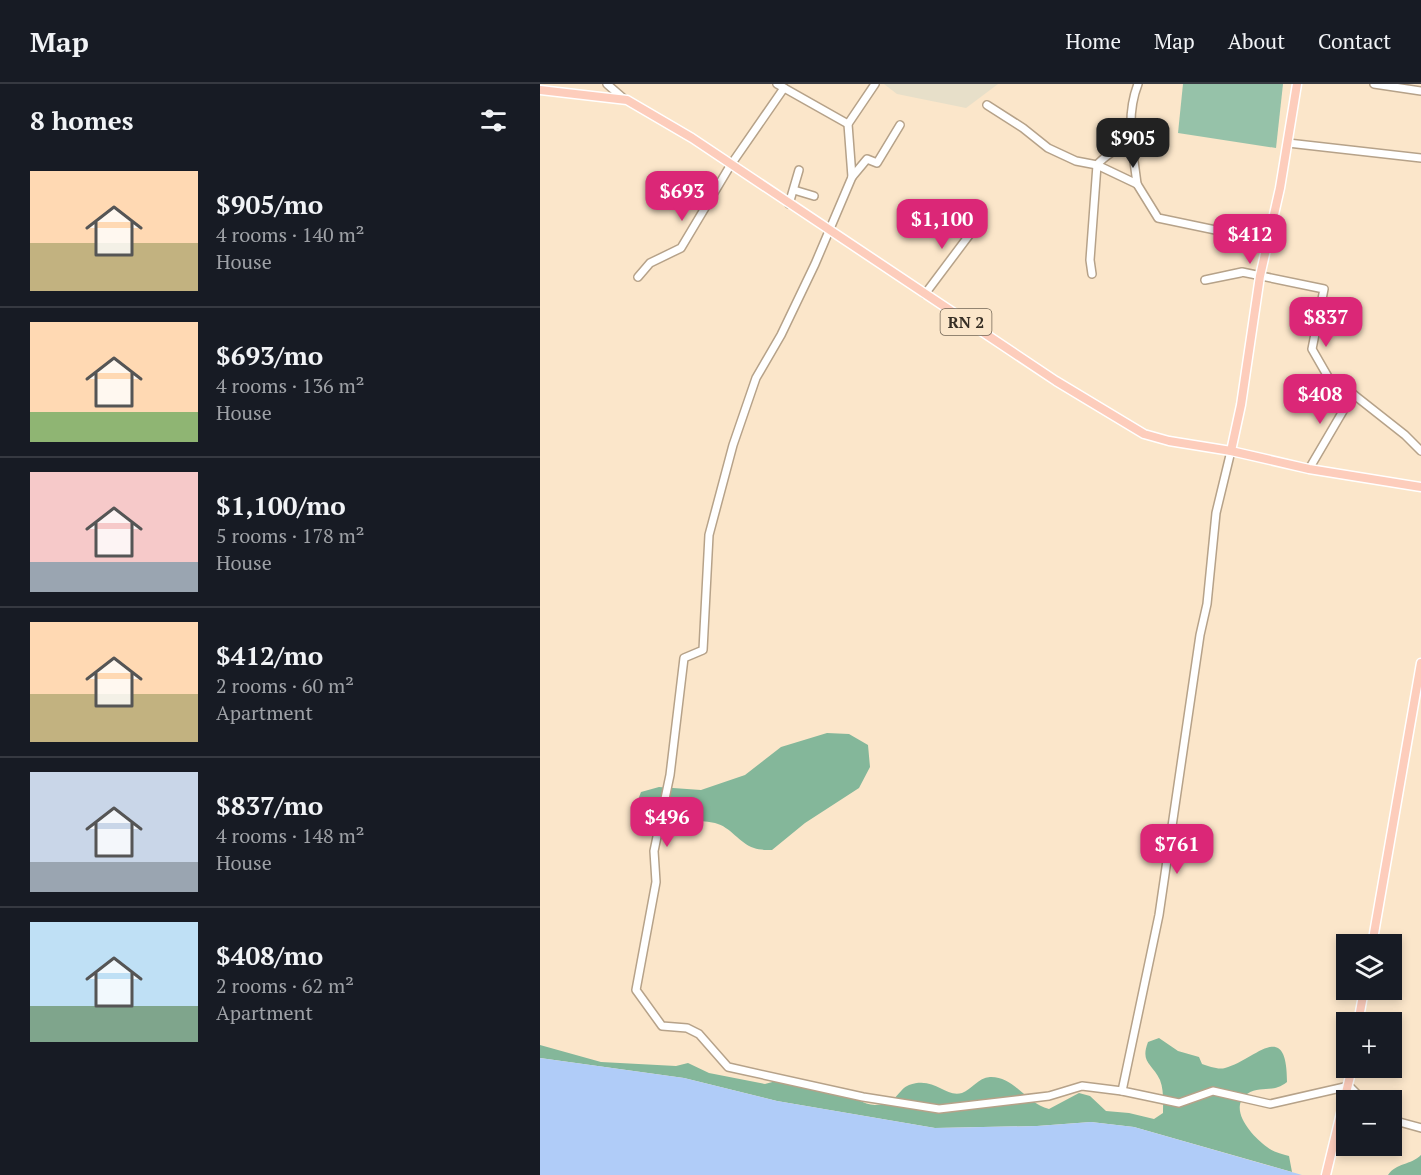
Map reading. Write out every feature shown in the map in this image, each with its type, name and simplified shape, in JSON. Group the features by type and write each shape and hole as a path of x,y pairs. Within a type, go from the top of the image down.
{"main road":[{"path":"1230,451 1241,405 1260,276 1288,143 1297,84"},
{"name":"RN 2","path":"540,90 623,98 692,138 730,166 831,230 1056,381 1144,434 1309,469 1421,487"},
{"path":"1374,934 1421,663"},
{"path":"1326,1175 1350,1078"}],"street":[{"path":"607,84 623,98"},
{"path":"852,177 848,124 875,84"},
{"path":"1138,84 1132,99 1130,121 1137,184 1158,218 1268,241"},
{"path":"1374,84 1421,91"},
{"path":"639,277 650,263 681,248 781,86 848,124"},
{"path":"987,105 1023,128 1048,148 1076,161 1097,165 1137,184"},
{"path":"900,124 877,163 867,159 852,177 831,230 781,335 756,378 733,445 709,535 703,650 684,658 670,775 654,851 656,882 636,990 662,1026 687,1029 699,1034 728,1067 863,1097 939,1109 1049,1096 1082,1086 1122,1091 1179,1103 1213,1091 1270,1104 1349,1086 1353,1090"},
{"path":"1092,274 1090,260 1097,165 1104,157 1126,144 1131,135"},
{"path":"1288,143 1421,158"},
{"path":"789,204 799,170"},
{"path":"794,190 814,196"},
{"path":"925,294 980,222"},
{"path":"1240,273 1205,280 1242,272 1324,289 1312,350 1331,382 1353,394 1405,435 1421,451"},
{"path":"1309,469 1353,394"},
{"path":"1122,1091 1159,915 1200,635 1207,603 1216,513 1230,451"},
{"path":"1402,1123 1421,1128"}],"shaded area":[{"path":"884,84 998,84 966,108 897,94"}],"green space":[{"path":"1183,84 1283,84 1276,148 1178,133"},
{"path":"827,733 849,734 868,745 870,767 859,788 805,823 772,850 749,846 726,828 715,823 656,820 637,815 636,805 641,792 659,787 701,790 745,775 781,747"},
{"path":"1159,1038 1178,1051 1199,1057 1202,1064 1213,1068 1225,1068 1236,1064 1267,1048 1275,1047 1282,1051 1286,1062 1287,1082 1276,1088 1252,1091 1242,1100 1240,1107 1244,1122 1255,1137 1272,1150 1289,1156 1292,1172 1134,1127 1091,1122 1037,1126 935,1128 777,1101 684,1078 540,1058 540,1045 601,1062 676,1066 688,1063 709,1073 765,1084 783,1076 845,1093 875,1105 893,1100 909,1085 926,1083 956,1094 990,1077 1006,1081 1034,1102 1049,1109 1079,1093 1090,1096 1106,1111 1129,1113 1154,1119 1163,1113 1162,1088 1145,1054 1148,1042"},
{"path":"1421,1155 1421,1175 1388,1175 1395,1168"}],"water":[{"path":"540,1058 684,1078 777,1101 935,1128 1037,1126 1091,1122 1134,1127 1302,1175 540,1175"}]}
